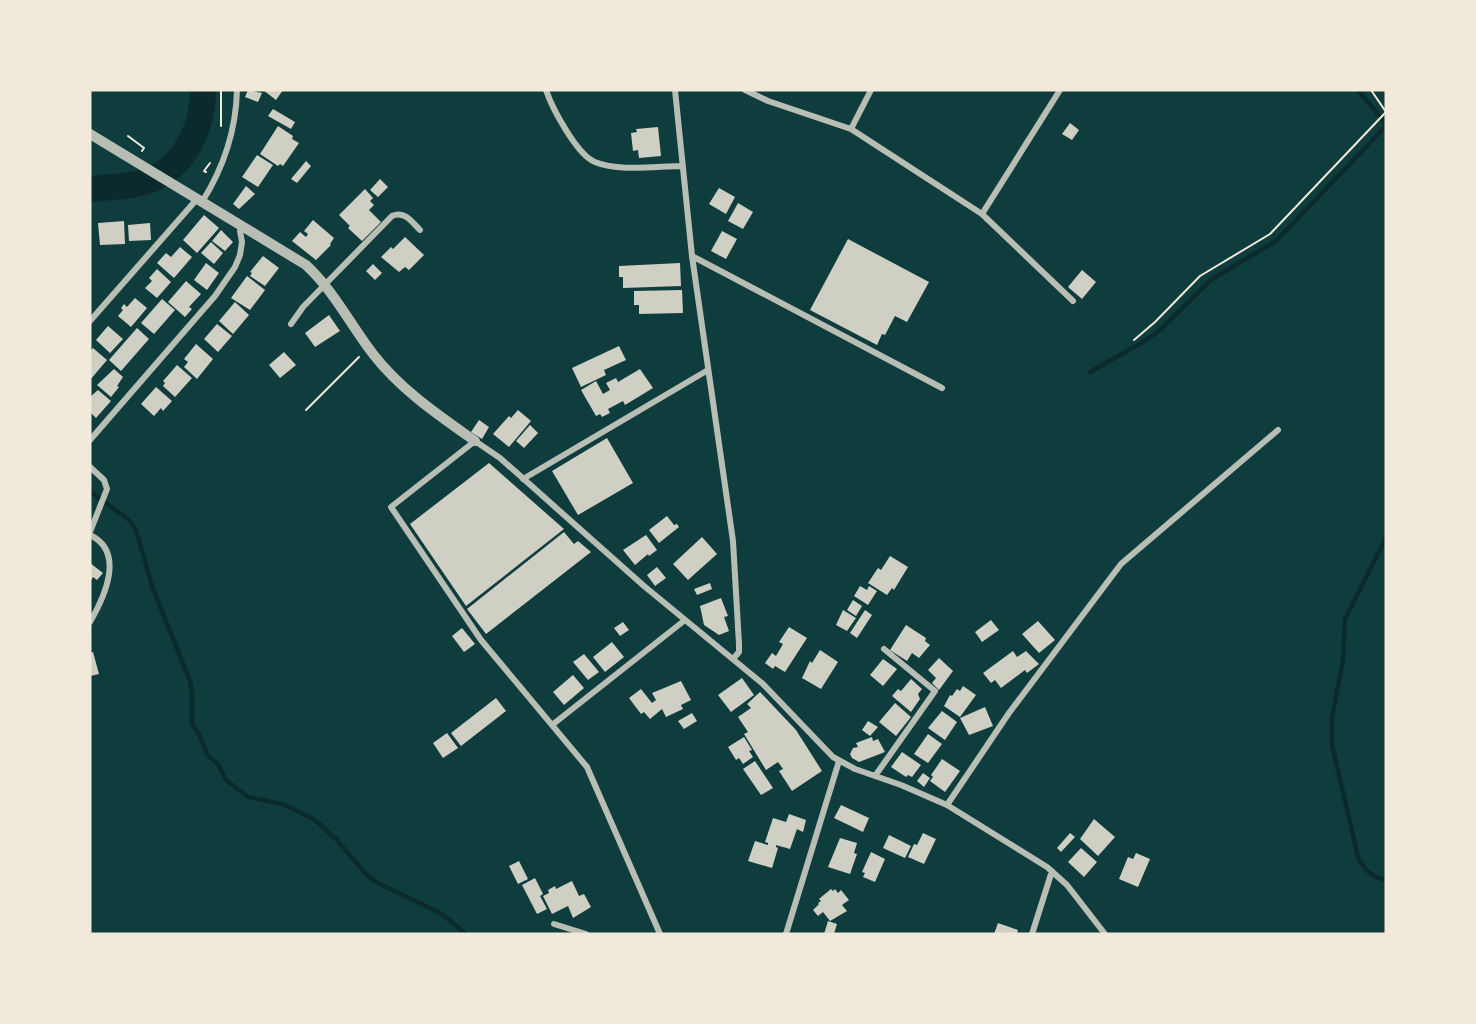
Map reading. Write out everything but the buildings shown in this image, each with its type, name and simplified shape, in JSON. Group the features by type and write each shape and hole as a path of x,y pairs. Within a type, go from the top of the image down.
{"street":[{"path":"90,321 200,200 215,178 232,134 237,90"},
{"path":"546,90 561,122 592,161 621,166 683,166"},
{"path":"675,90 692,256 736,570 739,652 733,659"},
{"path":"745,90 768,101 851,129 982,214 1073,301"},
{"path":"851,129 871,90"},
{"path":"982,214 1060,90"},
{"path":"90,134 294,256 325,284 388,372 418,401 500,458 644,586 776,695 824,748 839,761 855,770 947,805 1052,871 1067,885 1105,934"},
{"path":"291,324 303,307 392,216 402,214 420,230"},
{"path":"90,440 220,289 240,255 242,242 240,231 243,226"},
{"path":"692,256 942,388"},
{"path":"523,479 708,369"},
{"path":"947,805 1009,713 1121,564 1278,430"},
{"path":"475,441 391,507 481,640 587,767 660,934"},
{"path":"90,467 107,485 90,533 103,545 110,568 106,591 90,622"},
{"path":"552,725 685,620"},
{"path":"875,776 935,691 884,649"},
{"path":"786,934 839,761"},
{"path":"1032,934 1052,871"},
{"path":"554,924 586,934"}],"path":[{"path":"220,134 221,90"},
{"path":"1134,339 1155,322 1200,276 1270,234 1382,117 1386,112 1371,90"},
{"path":"128,135 144,148 140,154"},
{"path":"213,157 204,171 215,178"},
{"path":"306,410 369,348"}],"waterway":[{"path":"90,189 145,182 171,167 189,145 195,132 203,90"},
{"path":"1358,90 1386,124"},
{"path":"1090,372 1148,339 1212,279 1276,241 1386,126"},
{"path":"90,491 99,498"},
{"path":"106,503 129,520 136,530 153,589 190,681 192,724 208,756 218,764 226,780 248,797 283,804 315,820 376,882 442,914 466,934"},
{"path":"1386,538 1345,619 1343,660 1332,717 1332,745 1358,857 1369,872 1386,880"}]}
